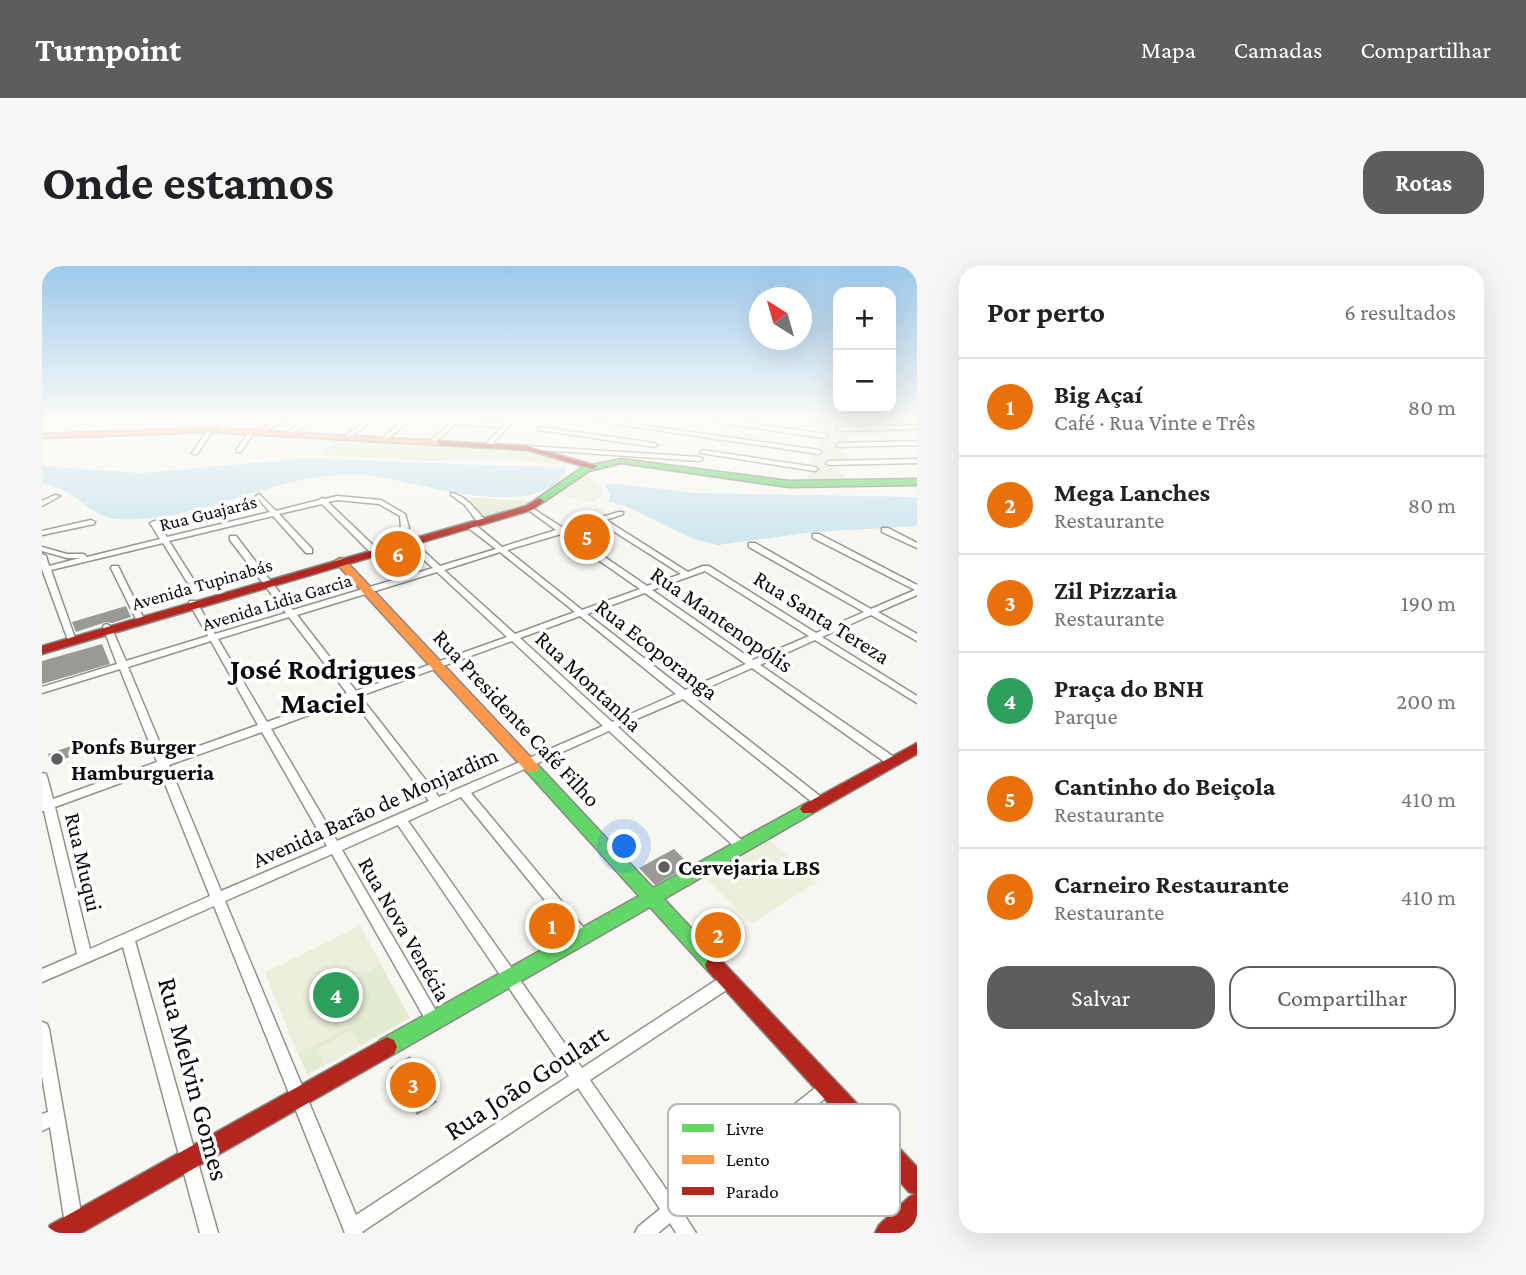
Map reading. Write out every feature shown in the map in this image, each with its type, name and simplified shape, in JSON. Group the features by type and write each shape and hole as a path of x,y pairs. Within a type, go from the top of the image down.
{"main road":[{"path":"582,463 593,466"},
{"name":"Avenida Tupinabás","path":"42,647 528,508 593,466 614,463"},
{"name":"Avenida Tupinabás","path":"711,463 789,484 917,482"},
{"name":"Rua Presidente Café Filho","path":"342,562 844,1104"},
{"path":"58,1233 917,748"},
{"name":"Rua Presidente Café Filho","path":"900,1165 917,1184"},
{"path":"887,1233 917,1205"}],"street":[{"path":"739,463 815,469"},
{"name":"Rua Ecoporanga","path":"453,494 467,505 476,524 502,550 821,803"},
{"path":"42,503 57,496"},
{"path":"260,496 309,551"},
{"name":"Rua Guajarás","path":"46,576 102,555 322,500 368,499 381,502 403,515 405,528 378,552"},
{"path":"322,500 378,552"},
{"name":"Rua Mantenopólis","path":"528,508 893,762"},
{"name":"Avenida Lidia Garcia","path":"42,691 621,513"},
{"path":"601,520 687,575"},
{"path":"42,533 91,522"},
{"path":"154,523 191,582"},
{"path":"884,530 917,546"},
{"path":"816,536 917,590"},
{"path":"233,538 437,803"},
{"name":"Rua Montanha","path":"410,543 742,847"},
{"path":"752,545 917,638"},
{"name":"Rua Guajarás","path":"42,549 67,556 102,555"},
{"path":"42,556 46,576 71,639"},
{"path":"115,568 140,620"},
{"name":"Rua Santa Tereza","path":"687,575 706,568 917,700"},
{"path":"45,806 687,575"},
{"name":"Avenida Barão de Monjardim","path":"42,976 917,590"},
{"name":"Rua Nova Venécia","path":"194,604 434,1021"},
{"path":"107,629 353,1231"},
{"name":"Rua Muqui","path":"42,776 45,806 85,957"},
{"path":"463,791 583,937"},
{"path":"400,819 668,1208"},
{"name":"Rua Melvin Gomes","path":"128,939 209,1233"},
{"name":"Rua João Goulart","path":"353,1231 729,980"},
{"path":"42,1034 49,1120 74,1224"},
{"path":"807,1104 828,1087"},
{"path":"644,1233 668,1214"},
{"path":"674,1216 687,1233"}],"green space":[{"path":"812,463 857,465 833,465 847,481 806,481"},
{"path":"583,474 602,485 601,497 595,502 579,501 559,493"},
{"path":"462,497 535,501 484,519"},
{"path":"769,840 817,882 751,924 705,878"},
{"path":"360,926 410,1018 307,1075 265,973"},
{"path":"360,926 381,965 333,990 350,1026 298,1054 265,973"},
{"path":"352,1030 360,1045 324,1065 317,1049"}],"water":[{"path":"250,463 438,463 567,470 551,486 529,495 472,495 364,475 332,475 301,480 180,513 118,519 98,513 65,491 42,484 42,466 142,473"},
{"path":"611,483 696,493 917,497 917,526 815,532 718,545 694,539 609,501 610,494 605,486"}],"building":[{"path":"126,606 131,617 76,632 72,622"},
{"path":"102,644 110,664 42,684 42,661"},
{"name":"Ponfs Burger Hamburgueria","path":"74,745 77,754 51,764 48,754"},
{"name":"Cervejaria LBS","path":"674,849 690,865 655,885 639,868"},
{"path":"410,1056 437,1102 417,1115 390,1068"}],"traffic: fast":[{"path":"539,501 586,469 612,463"},
{"path":"637,463 789,484 917,482"},
{"path":"532,768 714,965"},
{"path":"387,1047 808,809"}],"traffic: slow":[{"path":"340,561 532,768"}],"traffic: jam":[{"path":"582,463 593,466"},
{"path":"42,650 529,508 539,501"},
{"path":"808,809 917,748"},
{"path":"714,965 843,1104"},
{"path":"58,1233 387,1047"},
{"path":"900,1166 917,1184"},
{"path":"887,1233 917,1205"}],"place":[{"name":"Cantinho do Beiçola","path":"587,537"},
{"name":"Carneiro Restaurante","path":"398,554"},
{"name":"Ponfs Burger Hamburgueria","path":"57,759"},
{"name":"Cervejaria LBS","path":"664,867"},
{"name":"Big Açaí","path":"552,926"},
{"name":"Mega Lanches","path":"718,935"},
{"name":"Praça do BNH","path":"336,995"},
{"name":"Zil Pizzaria","path":"413,1085"}],"district":[{"name":"José Rodrigues Maciel","path":"323,685"}]}
